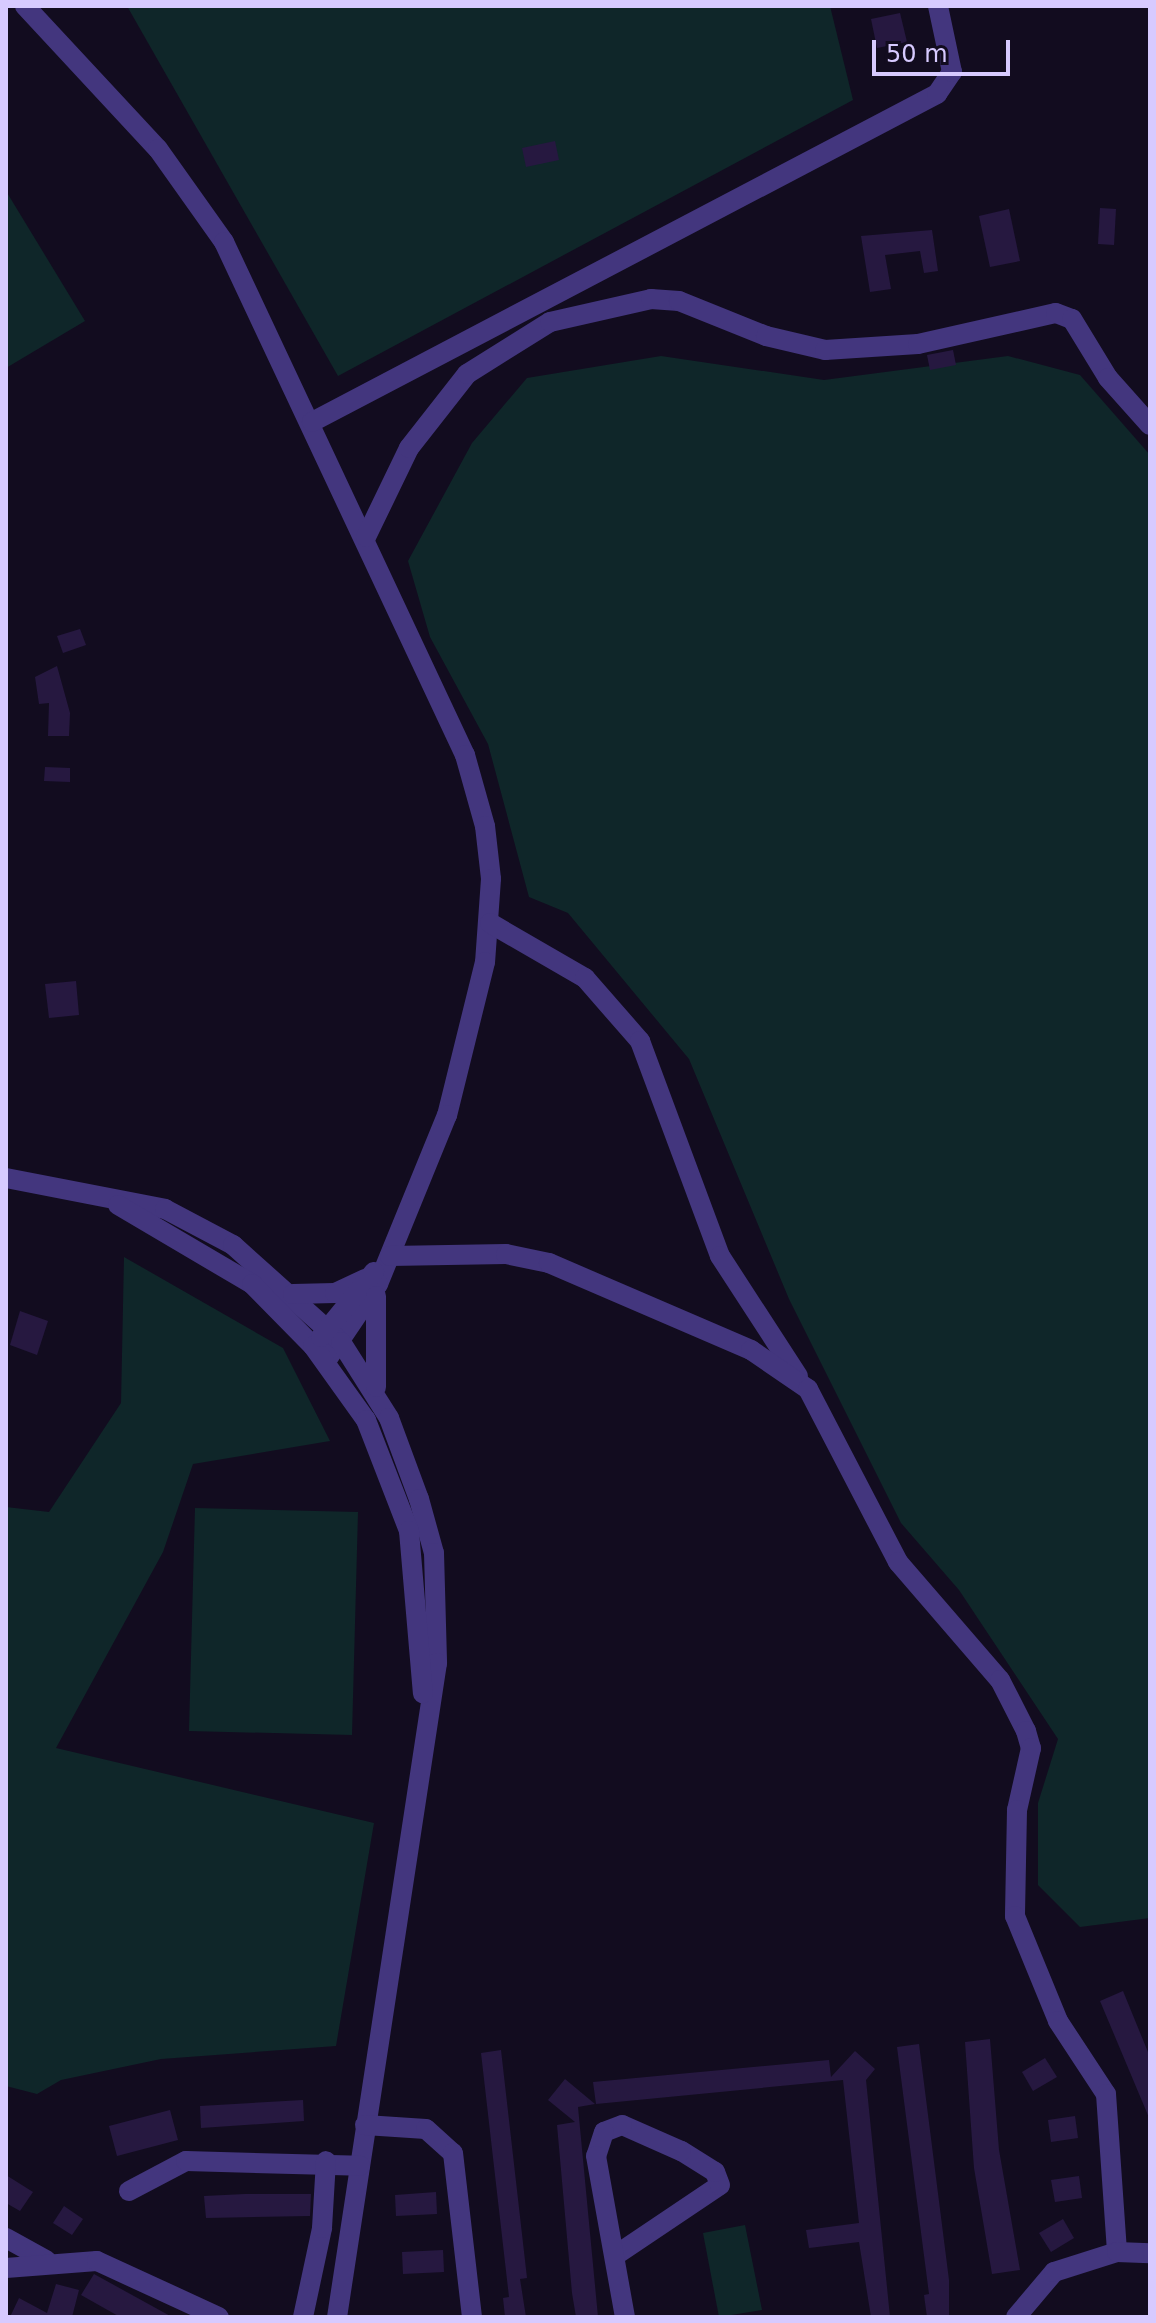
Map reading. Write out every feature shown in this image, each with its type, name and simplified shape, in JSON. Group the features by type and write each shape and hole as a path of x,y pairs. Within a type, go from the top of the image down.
{"street":[{"path":"25,6 182,178 224,242 312,422 465,755 485,826 490,923 447,1115 388,1259 320,1354"},
{"path":"312,422 937,94 952,72 938,6"},
{"path":"366,537 409,448 467,374 550,322 651,299 679,301 766,336 825,350 918,344 1056,313 1072,319 1108,378 1150,425"},
{"path":"490,923 585,978 640,1041 720,1256 808,1389 898,1562 1000,1680 1026,1731 1031,1748 1017,1810 1015,1916 1058,2021 1106,2094 1117,2252"},
{"path":"6,1178 106,1198 204,1226 293,1294 335,1334 377,1394"},
{"path":"106,1198 220,1260 320,1354 377,1442 409,1531 425,1741"},
{"path":"388,1259 506,1254 549,1263 751,1350 808,1389"},
{"path":"293,1294 335,1293 373,1281"},
{"path":"337,2317 440,1625 434,1553 377,1394 372,1341 373,1281"},
{"path":"365,2125 426,2129 453,2153 472,2317"},
{"path":"616,2255 720,2185 715,2172 681,2151 622,2125 604,2132 597,2147 625,2317"},
{"path":"129,2191 186,2161 326,2161 360,2166"},
{"path":"303,2317 322,2228 326,2161"},
{"path":"6,2238 46,2260"},
{"path":"1016,2317 1054,2272 1117,2252 1150,2253"},
{"path":"6,2268 46,2260 97,2261 219,2317"}],"green space":[{"path":"127,6 830,6 853,100 338,376"},
{"path":"6,191 85,321 6,368"},
{"path":"661,356 824,380 1008,356 1080,375 1150,455 1150,1918 1080,1927 1038,1885 1038,1803 1058,1739 959,1590 901,1523 789,1299 689,1059 568,913 529,897 488,744 430,637 408,561 472,443 527,378"},
{"path":"124,1257 283,1348 330,1441 193,1464 163,1552 56,1748 374,1823 336,2046 161,2059 61,2080 37,2094 6,2086 6,1507 49,1512 121,1403"},
{"path":"195,1508 358,1512 352,1735 189,1731"},
{"path":"745,2225 762,2310 719,2317 703,2233"}],"building":[{"path":"900,13 907,42 877,48 871,19"},
{"path":"555,141 559,160 526,167 522,148"},
{"path":"1100,208 1116,209 1114,245 1098,244"},
{"path":"1009,209 1020,261 990,267 979,216"},
{"path":"932,230 938,271 924,273 920,251 885,255 891,289 870,292 861,236"},
{"path":"953,350 956,365 930,370 927,355"},
{"path":"80,629 86,645 63,653 57,636"},
{"path":"57,666 70,713 69,736 48,736 49,703 39,704 35,677"},
{"path":"45,767 70,768 70,782 44,781"},
{"path":"76,981 79,1015 49,1018 45,984"},
{"path":"20,1311 48,1321 37,1355 10,1345"},
{"path":"1123,1991 1150,2057 1150,2120 1100,2001"},
{"path":"990,2039 999,2150 1020,2270 992,2274 974,2168 965,2042"},
{"path":"919,2044 949,2280 949,2317 927,2317 924,2295 929,2294 897,2047"},
{"path":"501,2050 527,2278 520,2279 526,2317 505,2317 503,2298 509,2297 481,2053"},
{"path":"855,2051 875,2069 866,2080 890,2317 871,2317 859,2242 809,2248 806,2230 859,2223 843,2080 596,2104 593,2082 829,2060 831,2077"},
{"path":"1045,2058 1057,2077 1033,2091 1022,2072"},
{"path":"565,2079 595,2104 578,2107 598,2317 576,2317 572,2293 557,2125 575,2122 548,2100"},
{"path":"303,2100 304,2121 201,2128 200,2106"},
{"path":"170,2110 178,2140 117,2156 109,2126"},
{"path":"1075,2116 1078,2138 1051,2142 1048,2120"},
{"path":"6,2175 33,2192 20,2211 6,2203"},
{"path":"1079,2176 1082,2198 1055,2202 1051,2180"},
{"path":"436,2192 437,2214 396,2216 395,2195"},
{"path":"311,2194 310,2216 206,2218 204,2196"},
{"path":"64,2206 83,2219 72,2235 53,2223"},
{"path":"1063,2219 1074,2238 1051,2252 1039,2233"},
{"path":"443,2250 444,2272 403,2274 402,2252"},
{"path":"94,2274 172,2317 120,2317 81,2295"},
{"path":"56,2284 79,2290 72,2317 10,2317 19,2298 47,2313"}]}
